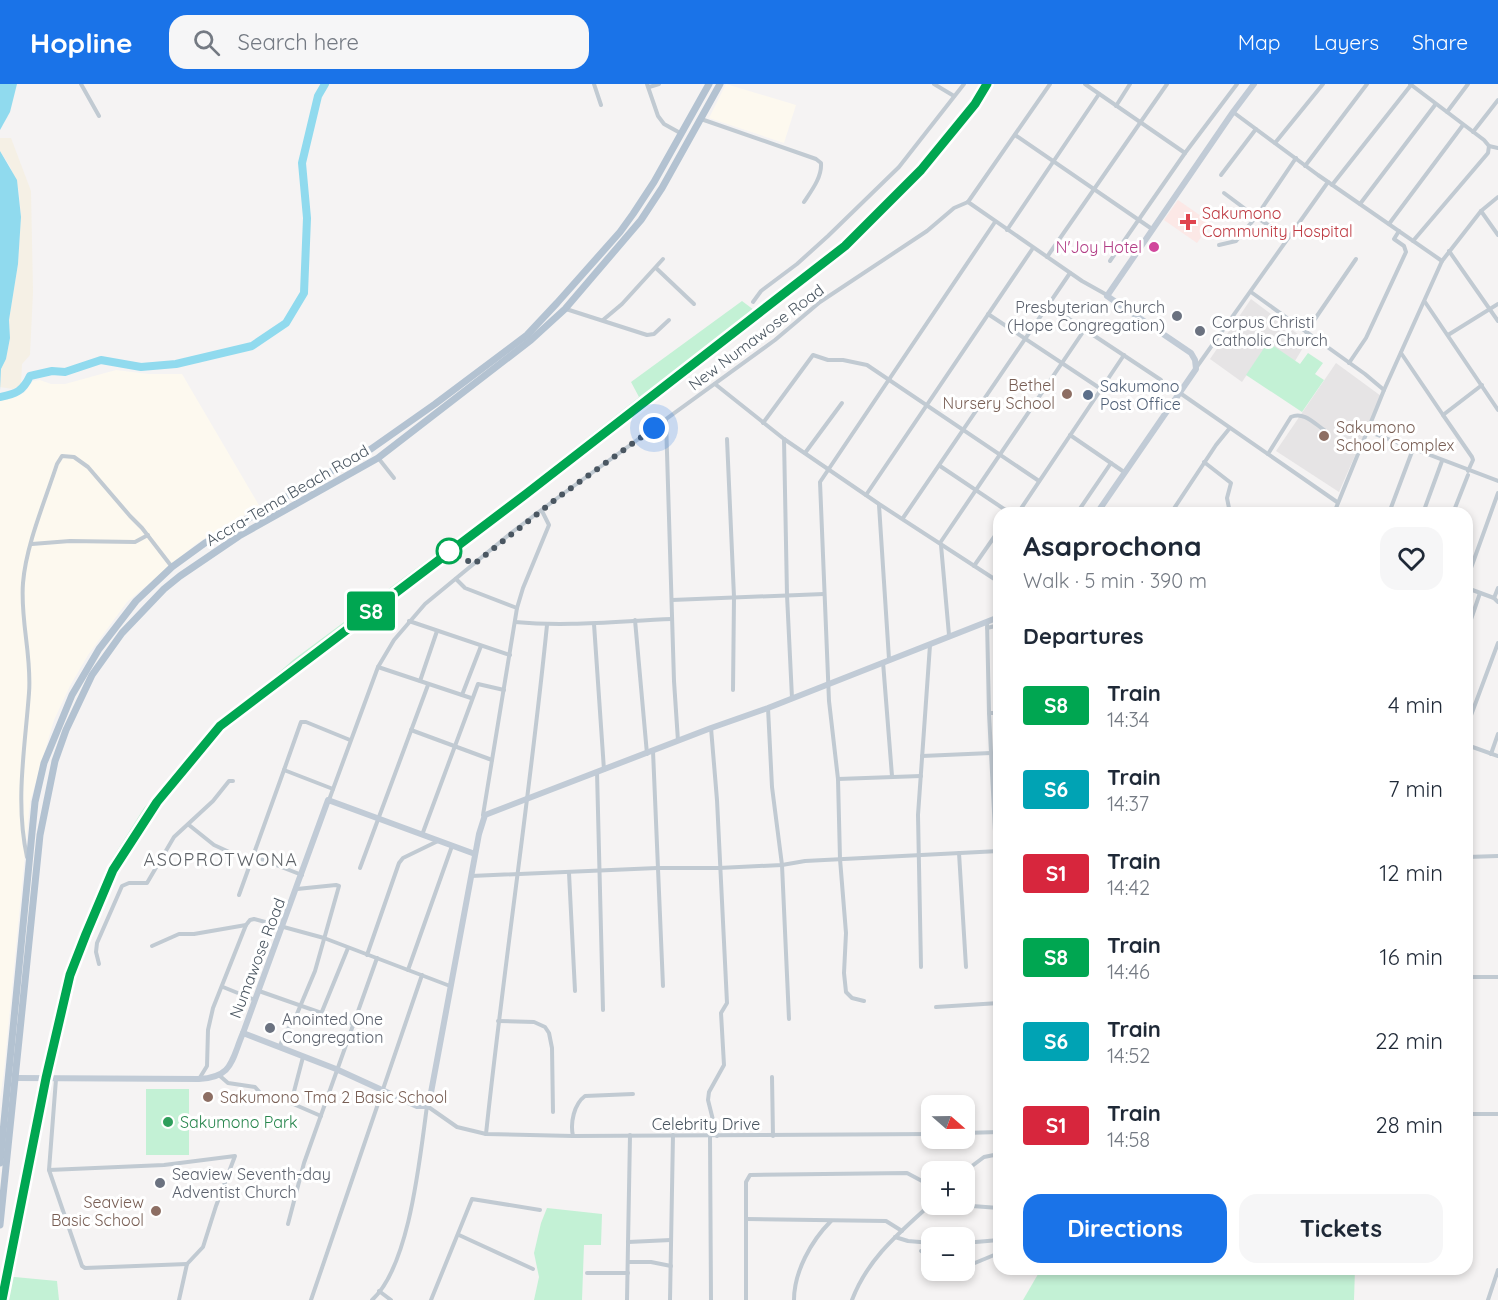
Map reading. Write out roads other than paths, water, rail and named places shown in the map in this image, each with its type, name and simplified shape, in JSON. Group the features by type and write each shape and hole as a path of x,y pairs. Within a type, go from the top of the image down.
{"main road":[{"name":"Accra-Tema Beach Road","path":"0,1225 28,863 35,802 45,763 72,694 85,671 136,601 172,567 205,543 371,449 526,335 620,232 654,182 709,84"},
{"name":"Accra-Tema Beach Road","path":"0,1163 40,835 55,760 80,698 106,654 137,616 180,576 239,536 378,458 531,340 565,309 640,220 663,188 720,84"},
{"path":"371,449 378,458"},
{"path":"172,567 180,576"}],"street":[{"path":"81,84 99,116"},
{"path":"594,84 601,105"},
{"path":"659,84 648,86 653,108 664,124 682,134"},
{"path":"934,84 954,96"},
{"path":"753,302 761,291 797,264 828,236 899,166 964,84"},
{"path":"1050,84 968,202 1191,353 1196,369"},
{"path":"1084,84 1185,153"},
{"path":"1116,106 1130,84"},
{"path":"1047,257 1167,84"},
{"path":"1227,84 1233,88"},
{"path":"1110,261 1185,153 1237,84"},
{"path":"1107,296 1254,84"},
{"path":"1275,143 1323,84"},
{"path":"1305,166 1367,84"},
{"path":"1101,507 1288,238 1411,84 1435,105 1484,140 1489,147 1488,153 1413,241"},
{"path":"1446,112 1468,84"},
{"path":"1007,230 1099,94"},
{"path":"1473,132 1498,100"},
{"path":"1360,204 1435,105"},
{"path":"1233,112 1330,184 1442,261"},
{"path":"701,119 816,159 821,163 822,169 804,201"},
{"path":"1389,224 1464,125"},
{"path":"1221,175 1256,129"},
{"path":"1015,135 1152,229"},
{"path":"1489,147 1498,148"},
{"path":"1219,245 1236,241 1256,217 1296,159"},
{"path":"1224,193 1288,238"},
{"path":"1336,507 1384,390 1442,261 1481,211 1498,197"},
{"name":"New Numawose Road","path":"328,801 378,667 394,640 425,604 511,533 775,340 820,302 927,231 954,207 968,202"},
{"path":"1481,211 1498,235"},
{"path":"864,1001 852,998 846,992 844,973 846,933 840,859 838,779 829,683 820,487 822,477 829,470 995,222"},
{"path":"1349,363 1366,338 1406,252 1404,246 1394,239 1399,231"},
{"path":"866,495 1034,248"},
{"path":"1449,251 1498,321"},
{"path":"602,321 663,259"},
{"path":"1306,332 1356,259"},
{"path":"656,268 694,304"},
{"path":"903,518 1070,273"},
{"path":"1251,292 1384,390"},
{"path":"1424,301 1498,410"},
{"path":"1449,335 1498,304"},
{"path":"1048,305 1161,380"},
{"path":"565,309 651,336 669,320"},
{"path":"988,314 1101,389"},
{"path":"949,635 941,544 1084,329"},
{"path":"1401,354 1472,457 1473,460 1455,507"},
{"path":"764,423 813,355 828,360 843,360 867,365 1039,482"},
{"path":"1022,507 1124,355"},
{"path":"715,384 784,439 993,578"},
{"path":"1443,414 1482,385"},
{"path":"1180,393 1337,502"},
{"path":"805,453 842,403"},
{"path":"1268,454 1291,417 1295,415 1303,416 1324,430"},
{"path":"666,419 678,741"},
{"path":"1175,507 1229,429"},
{"path":"1367,431 1468,473 1498,481"},
{"path":"1070,435 1125,472"},
{"path":"727,439 734,597 734,690"},
{"path":"784,439 787,595 792,698"},
{"path":"1391,507 1413,449"},
{"path":"28,863 21,830 21,795 29,680 23,583 32,544 57,464 62,456 67,455 88,467 148,535 172,567"},
{"path":"378,458 394,478"},
{"path":"1425,507 1442,461"},
{"path":"1204,462 1231,483 1228,507"},
{"path":"1081,507 1111,463"},
{"path":"940,466 1001,507"},
{"path":"1473,562 1498,493"},
{"path":"879,504 892,776"},
{"path":"372,1300 396,1260 409,1218 427,1106 482,819 517,608 549,525 542,511"},
{"path":"32,544 70,541 135,542 148,535"},
{"path":"974,566 993,539"},
{"path":"456,579 465,588 517,608"},
{"path":"1494,598 1498,588"},
{"path":"1473,590 1494,598 1498,602"},
{"path":"1473,613 1480,593"},
{"path":"672,600 824,594"},
{"path":"515,622 547,625 672,619"},
{"path":"635,620 650,753 663,986"},
{"path":"409,621 510,655"},
{"path":"987,625 993,621"},
{"path":"594,624 600,771 598,872 603,1010"},
{"path":"486,1134 498,1021 539,708 547,625"},
{"path":"987,625 993,781"},
{"path":"482,819 490,812 768,708 949,635 993,625"},
{"path":"420,681 437,631"},
{"path":"1473,710 1498,643"},
{"path":"921,967 918,856 930,644"},
{"path":"462,695 481,646"},
{"path":"378,667 471,698"},
{"path":"469,680 504,690"},
{"path":"422,835 478,684"},
{"path":"360,868 428,685"},
{"path":"768,708 772,787 782,865 789,1019"},
{"path":"239,895 301,722 350,740"},
{"path":"711,728 717,800 727,1004 721,1013 724,1065 709,1092 708,1100 717,1136"},
{"path":"411,730 492,760"},
{"path":"1491,754 1498,734"},
{"path":"1473,747 1498,756"},
{"path":"922,756 991,753"},
{"path":"284,770 333,789"},
{"path":"838,779 921,776"},
{"path":"99,964 96,952 97,943 122,886 129,883 147,884 174,837 213,801 229,781 233,781"},
{"path":"328,801 475,854"},
{"name":"Numawose Road","path":"220,1076 228,1068 243,1033 328,801"},
{"path":"189,825 214,845 251,862"},
{"path":"367,955 399,863 403,858 438,841"},
{"path":"408,970 453,845"},
{"path":"471,876 657,868 719,868 993,851"},
{"path":"959,853 966,967"},
{"path":"253,856 302,875"},
{"path":"1473,857 1498,856"},
{"path":"569,873 575,992"},
{"path":"280,1046 315,971 339,886 297,889"},
{"path":"199,1079 207,1066 208,1030 213,1008 250,920 254,919 324,938 450,986"},
{"path":"152,946 179,934 194,934 246,925"},
{"path":"321,1014 348,948"},
{"path":"288,1224 304,1163 377,958"},
{"path":"311,1300 422,975"},
{"path":"1473,977 1498,976"},
{"path":"223,987 255,1000"},
{"path":"258,991 353,1024"},
{"path":"936,1007 993,1003"},
{"path":"498,1021 534,1022 545,1027 549,1033 552,1048 553,1112"},
{"path":"243,1033 280,1046 417,1106 427,1106"},
{"path":"291,1103 303,1056"},
{"path":"12,1078 199,1079 220,1076 228,1083 255,1087 263,1096 291,1103 321,1116"},
{"path":"772,1077 773,1136"},
{"path":"56,1078 49,1170 82,1266 85,1268 187,1264"},
{"path":"573,1136 573,1117 582,1097 633,1094"},
{"name":"Celebrity Drive","path":"427,1106 457,1127 486,1134 573,1136 921,1134"},
{"path":"1473,1114 1498,1114"},
{"path":"975,1133 993,1132"},
{"path":"627,1300 630,1135"},
{"path":"670,1300 673,1135"},
{"path":"710,1136 711,1300"},
{"path":"975,1164 984,1157 993,1155"},
{"path":"49,1170 164,1164 236,1156 203,1247 187,1264 179,1300"},
{"path":"746,1300 746,1182 753,1173 907,1173 921,1180"},
{"path":"432,1300 472,1199 540,1210"},
{"path":"975,1206 993,1208"},
{"path":"852,1300 869,1265 921,1213"},
{"path":"746,1218 886,1221 902,1230"},
{"path":"794,1300 797,1276 820,1233 831,1221"},
{"path":"459,1235 533,1269"},
{"path":"895,1237 921,1242"},
{"path":"628,1242 671,1240"},
{"path":"975,1242 993,1241"},
{"path":"975,1263 993,1255"},
{"path":"628,1262 651,1262 671,1266"},
{"path":"1488,1300 1498,1270"},
{"path":"587,1273 628,1273"},
{"path":"379,1291 391,1300"}],"water":[{"path":"0,84 17,84 10,112 0,130"},
{"path":"0,151 17,180 21,217 18,264 9,320 10,338 6,359 1,369 0,390"}],"waterway":[{"path":"0,397 18,391 30,376 52,371 65,372 101,360 141,367 176,364 252,346 286,323 304,293 307,218 302,163 318,96 325,84"}],"railway":[{"path":"2,1300 46,1078 70,975 113,870 157,802 220,726 526,494 845,245 921,170 975,104 986,84"}],"train":[{"name":"S8","path":"2,1300 46,1078 70,975 113,870 157,802 220,726 526,494 845,246 921,170 975,104 987,84"}],"place":[{"name":"Sakumono Community Hospital","path":"1188,222"},
{"name":"N'Joy Hotel","path":"1154,247"},
{"name":"Presbyterian Church (Hope Congregation)","path":"1177,316"},
{"name":"Corpus Christi Catholic Church","path":"1200,331"},
{"name":"Bethel Nursery School","path":"1067,394"},
{"name":"Sakumono Post Office","path":"1088,395"},
{"name":"Sakumono School Complex","path":"1324,436"},
{"name":"Anointed One Congregation","path":"270,1028"},
{"name":"Sakumono Tma 2 Basic School","path":"208,1097"},
{"name":"Sakumono Park","path":"168,1122"},
{"name":"Seaview Seventh-day Adventist Church","path":"160,1183"},
{"name":"Seaview Basic School","path":"156,1211"}],"district":[{"name":"ASOPROTWONA","path":"221,860"}]}
